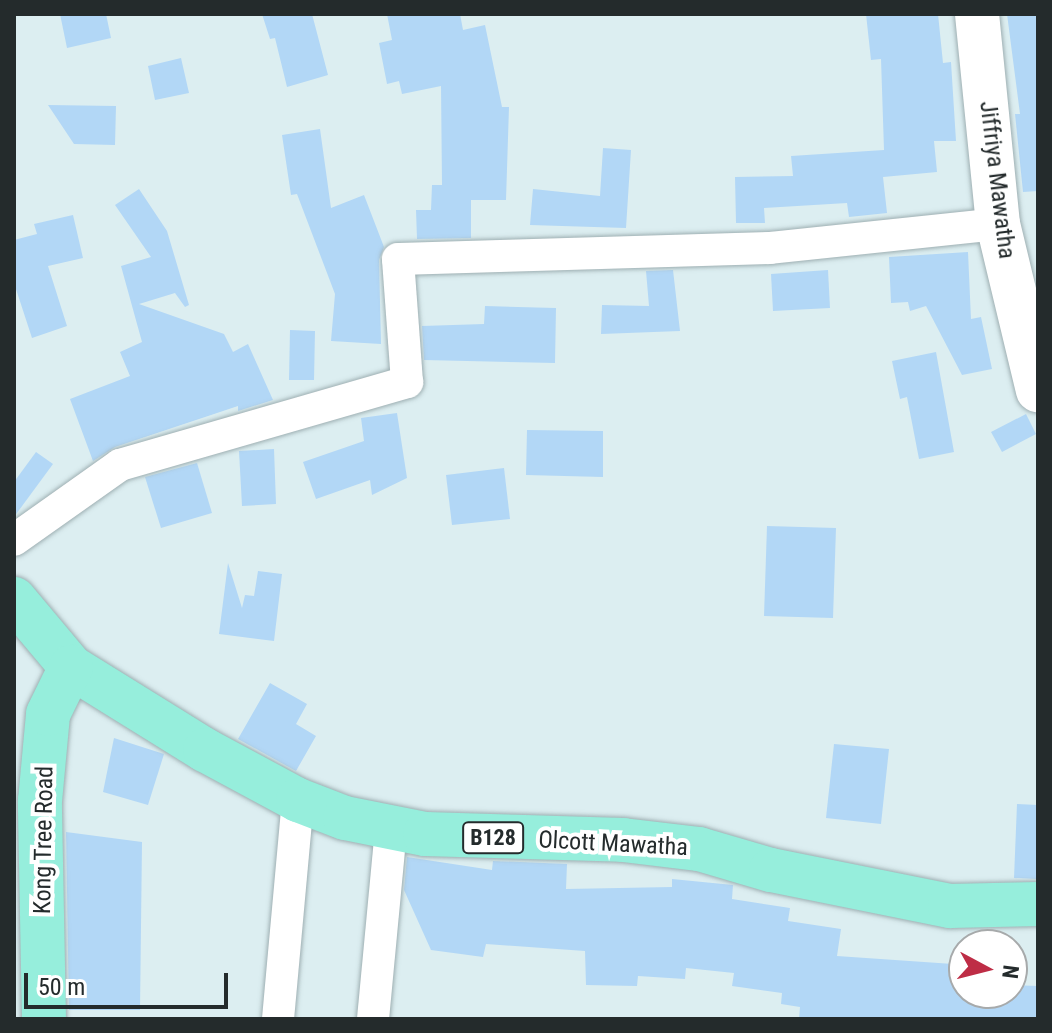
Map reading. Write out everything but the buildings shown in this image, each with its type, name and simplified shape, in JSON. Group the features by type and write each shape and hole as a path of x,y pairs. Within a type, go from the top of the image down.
{"main road":[{"name":"Olcott Mawatha","path":"14,599 71,667 298,800 391,830 623,840 699,849 771,870 950,906 1038,904"},
{"name":"Kong Tree Road","path":"44,1019 40,801 48,714 71,667"}],"street":[{"name":"Jiffriya Mawatha","path":"977,14 998,224 1037,385"},
{"path":"14,540 120,465 407,382 398,259 770,248 998,224"},
{"path":"278,1019 298,800"},
{"path":"373,1019 391,830"}]}
